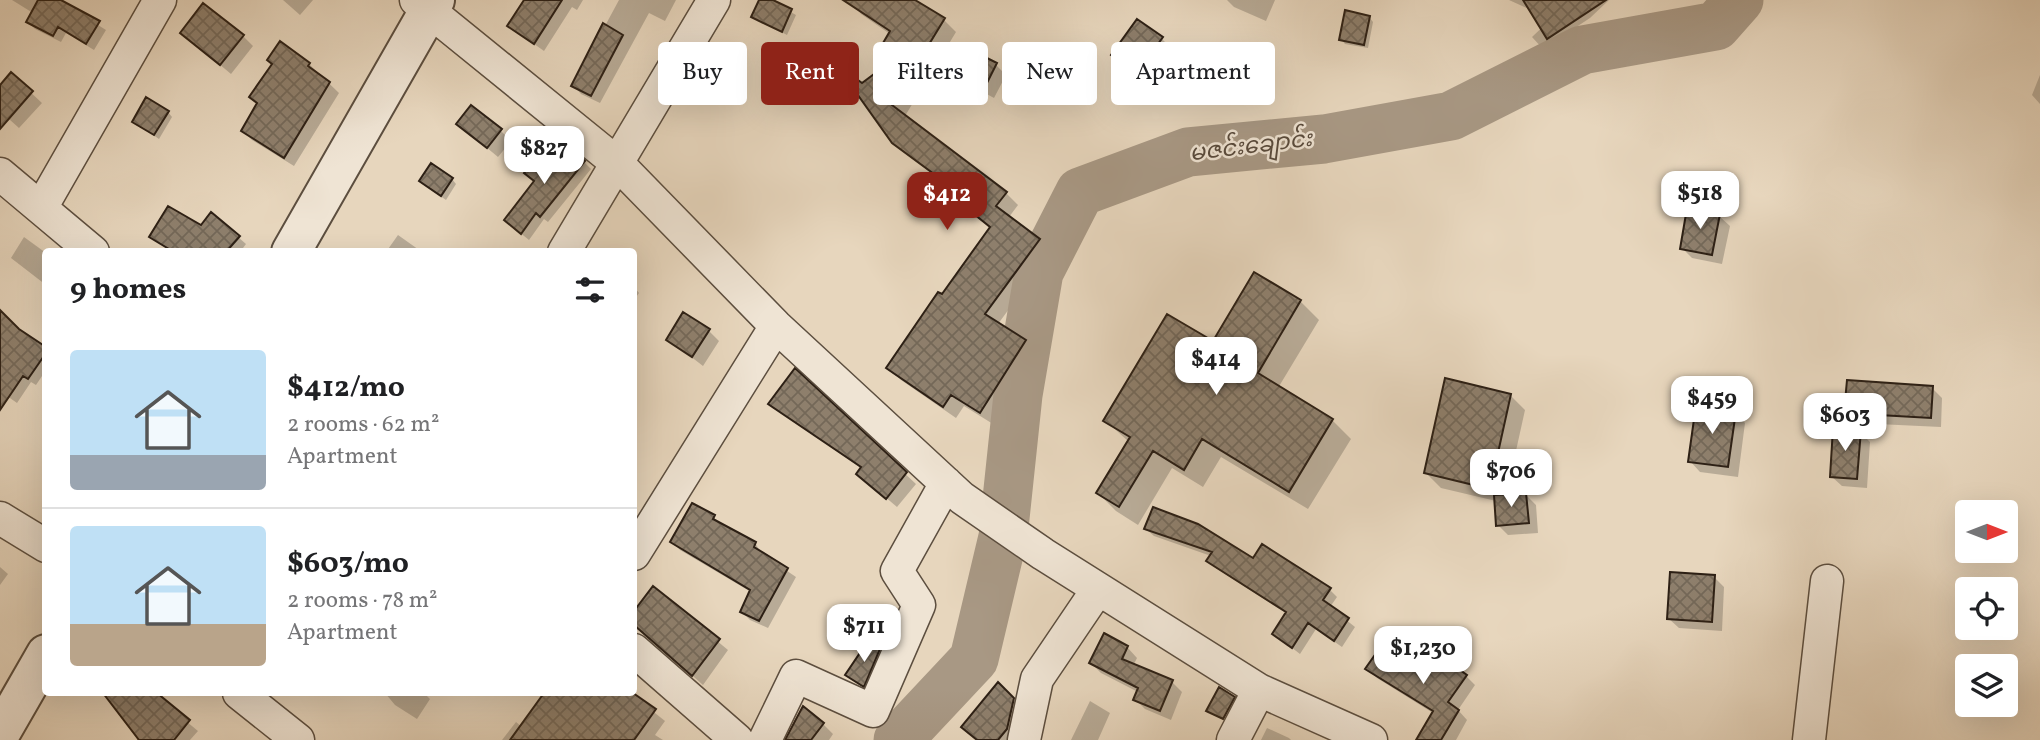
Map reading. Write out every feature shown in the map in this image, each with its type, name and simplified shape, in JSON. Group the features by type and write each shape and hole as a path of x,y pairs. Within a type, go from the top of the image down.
{"street":[{"path":"41,208 160,0"},
{"path":"566,248 714,0"},
{"path":"293,248 426,3 617,163 776,326 954,491 1043,554 1259,690 1371,740"},
{"path":"0,174 88,248"},
{"path":"637,549 776,326"},
{"path":"765,740 796,676 873,711 919,606 897,572 954,491"},
{"path":"0,518 42,544"},
{"path":"1809,740 1827,581"},
{"path":"1024,740 1037,679 1098,589"},
{"path":"637,653 737,740"},
{"path":"0,734 42,661"},
{"path":"1233,740 1259,690"},
{"path":"243,696 298,740"}],"building":[{"path":"38,0 61,0 100,21 86,44 58,27 53,36 26,22"},
{"path":"524,0 562,0 534,44 507,26"},
{"path":"759,0 773,0 792,9 782,32 751,17"},
{"path":"843,0 915,0 945,18 930,42 884,42 890,31"},
{"path":"1523,0 1606,0 1547,39"},
{"path":"203,3 244,35 220,65 180,33"},
{"path":"1345,10 1370,16 1364,45 1339,40"},
{"path":"1137,19 1163,37 1159,42 1120,42"},
{"path":"603,23 623,35 591,96 571,86"},
{"path":"280,41 330,82 284,158 241,131 257,103 249,97 272,64 267,60"},
{"path":"988,58 997,63 988,81"},
{"path":"11,72 33,91 0,129 0,85"},
{"path":"873,75 873,105 892,105 1007,192 996,206 1040,239 985,314 1026,340 980,413 951,395 943,407 886,368 938,292 942,294 990,227 938,185 942,180 892,143 859,97 859,81 862,83"},
{"path":"146,97 169,111 154,135 132,122"},
{"path":"471,105 502,129 487,148 456,124"},
{"path":"566,146 585,161 540,217 536,213 521,234 504,220 534,181 524,173 541,152 553,162"},
{"path":"431,163 453,178 441,196 419,181"},
{"path":"168,206 201,225 211,212 240,236 230,248 167,248 149,237"},
{"path":"1687,208 1720,214 1712,255 1680,249"},
{"path":"1254,272 1301,300 1258,373 1333,419 1289,492 1202,439 1184,470 1153,451 1119,507 1096,493 1130,437 1103,421 1167,314 1213,341"},
{"path":"0,310 19,329 42,344 42,359 28,379 23,376 0,410"},
{"path":"683,312 710,329 692,357 666,340"},
{"path":"795,368 907,472 886,499 856,474 861,467 768,404"},
{"path":"1445,378 1511,394 1490,489 1424,473"},
{"path":"1847,380 1933,386 1931,418 1844,413"},
{"path":"1696,405 1736,411 1728,467 1688,462"},
{"path":"1833,428 1861,430 1857,479 1830,477"},
{"path":"1526,493 1529,523 1496,526 1494,495"},
{"path":"692,503 715,515 713,519 756,542 754,547 788,568 759,621 740,612 750,590 670,542"},
{"path":"1153,507 1198,524 1253,558 1262,544 1331,588 1323,600 1349,618 1334,641 1308,623 1292,648 1272,634 1286,612 1206,561 1212,552 1144,529"},
{"path":"1670,572 1715,575 1712,622 1667,619"},
{"path":"653,586 720,639 692,676 637,628 637,607"},
{"path":"1104,633 1128,646 1122,659 1173,680 1160,711 1133,700 1138,688 1089,663"},
{"path":"868,641 880,649 864,687 845,675"},
{"path":"1412,647 1435,662 1440,656 1467,675 1448,702 1459,710 1441,740 1416,740 1433,711 1365,669 1379,649 1402,663"},
{"path":"998,682 1014,698 1007,729 998,740 977,740 961,727"},
{"path":"1219,687 1235,697 1223,719 1206,711"},
{"path":"105,696 161,696 190,720 174,740 139,740"},
{"path":"542,696 637,696 656,709 634,740 510,740"},
{"path":"803,706 824,723 811,740 785,740"}],"waterway":[{"name":"မဇင်းချောင်း","path":"898,740 974,659 1003,537 1018,395 1039,272 1080,192 1188,152 1324,139 1451,116 1582,50 1716,26 1739,0"}]}
